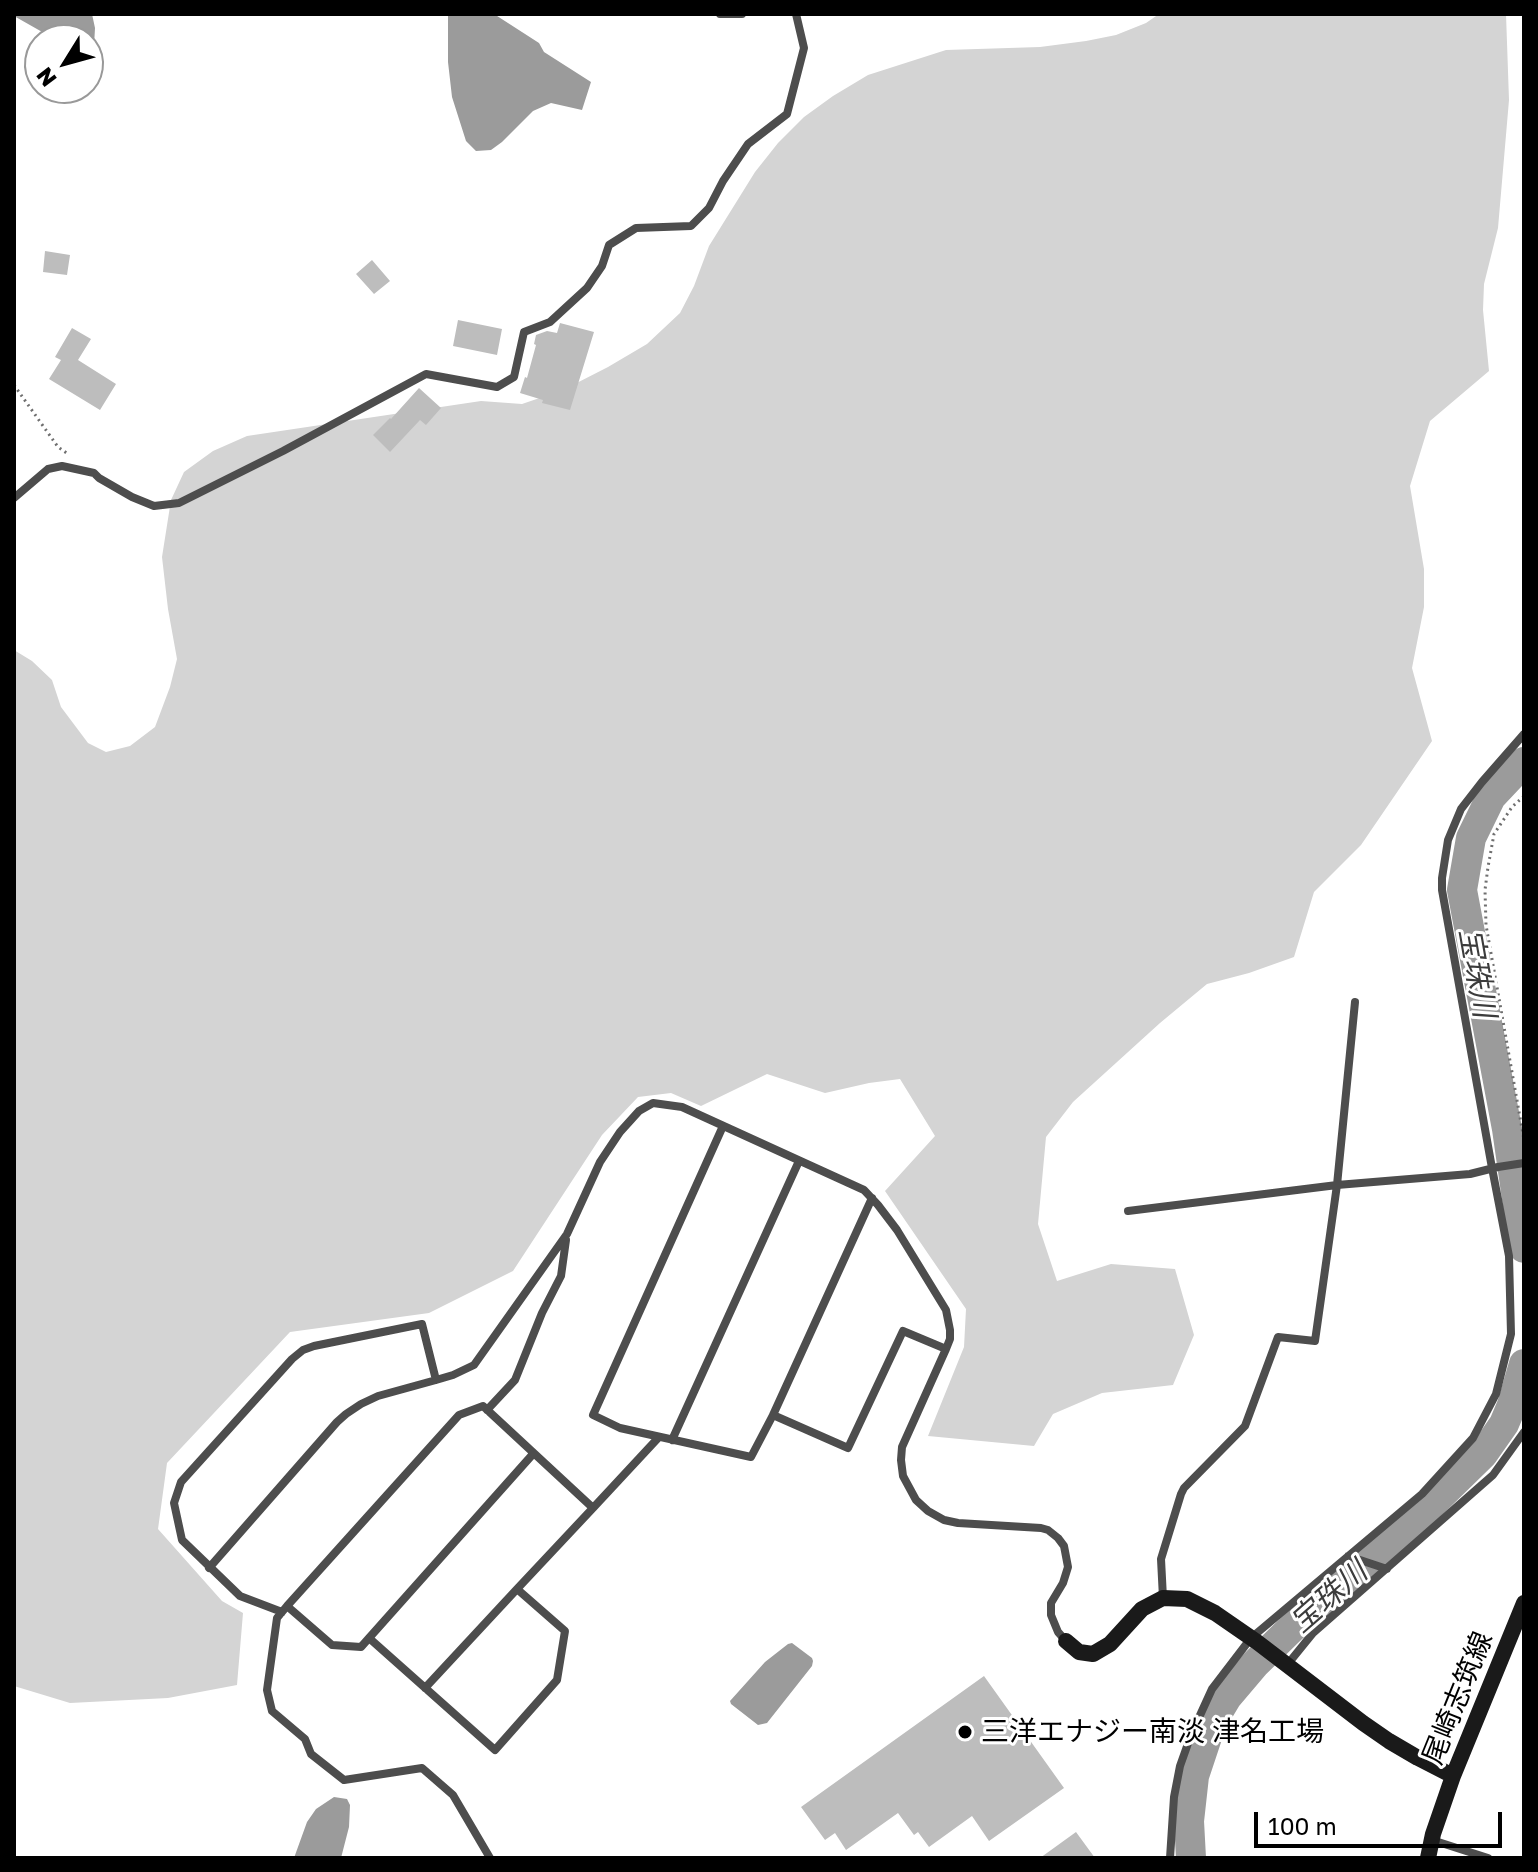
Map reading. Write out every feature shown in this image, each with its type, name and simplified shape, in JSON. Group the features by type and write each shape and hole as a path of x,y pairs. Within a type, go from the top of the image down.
{"street":[{"path":"720,14 742,14"},
{"path":"14,498 48,469 62,466 94,473 132,497 154,506 179,503 426,374 497,387 514,377 524,332 550,322 587,288 602,266 609,245 636,228 691,226 709,208 748,144 787,114 804,48 796,14"},
{"path":"1170,1858 1174,1797 1180,1766 1212,1689 1254,1640 1422,1494 1473,1438 1496,1394 1511,1334 1509,1256 1442,878 1448,840 1461,809 1524,734"},
{"path":"1163,1598 1161,1559 1184,1488 1245,1426 1278,1337 1315,1341 1337,1185 1355,1002"},
{"path":"209,1568 346,1414 378,1396 453,1375 481,1359 567,1234 600,1162 620,1132 639,1111 653,1103 669,1104 682,1107 864,1190 897,1230 946,1310 950,1330 946,1349 902,1447 903,1476 916,1500 944,1520 1041,1528 1058,1538 1064,1546 1068,1567 1051,1603 1051,1615 1058,1632 1066,1641 1079,1652 1093,1654 1110,1644 1142,1609 1163,1598 1187,1599 1215,1613 1254,1640 1376,1732 1453,1776"},
{"path":"723,1126 593,1415 620,1428 751,1457 872,1198"},
{"path":"672,1440 799,1161"},
{"path":"1128,1211 1337,1185 1470,1174 1524,1163"},
{"path":"487,1410 515,1380 542,1313 561,1276 567,1234"},
{"path":"436,1380 422,1324 303,1350 181,1482 174,1503 182,1540 240,1596 285,1609 332,1645 361,1647 533,1454"},
{"path":"773,1415 848,1448 903,1331 946,1349"},
{"path":"490,1858 453,1795 422,1768 344,1780 311,1754 305,1739 272,1711 267,1690 277,1618 459,1415 483,1406 593,1508"},
{"path":"1284,1663 1313,1633 1493,1475 1524,1432"},
{"path":"425,1688 659,1437"},
{"path":"1348,1556 1387,1569"},
{"path":"369,1638 495,1750 557,1680 565,1631 517,1589"},
{"name":"尾崎志筑線","path":"1428,1858 1453,1776 1524,1603"},
{"path":"1432,1840 1488,1858"}],"path":[{"path":"14,385 58,447 70,456"},
{"path":"1524,796 1512,807 1494,834 1485,890 1486,925 1524,1140"}],"shaded area":[{"path":"92,14 94,24 28,24 14,16"},
{"path":"448,14 494,14 539,43 544,52 591,82 582,110 551,103 533,111 491,150 476,151 466,141 452,97"},
{"path":"1159,14 1506,14 1509,100 1498,228 1484,284 1483,310 1489,371 1430,421 1410,486 1424,569 1424,607 1412,668 1432,741 1361,845 1314,892 1294,957 1207,984 1073,1102 1046,1137 1038,1224 1057,1281 1111,1264 1175,1269 1194,1335 1173,1385 1102,1393 1053,1414 1034,1446 928,1436 964,1347 966,1309 885,1191 935,1136 900,1079 825,1093 767,1074 701,1106 671,1093 638,1097 602,1135 513,1271 429,1313 290,1332 167,1463 158,1529 222,1601 243,1613 237,1685 168,1698 70,1703 14,1686 14,650 32,661 52,680 61,707 88,743 106,752 130,746 155,727 177,659 162,557 171,500 184,472 213,451 247,436 481,401 522,404 563,390 647,344 680,313 709,246 755,172 804,117 833,96 868,75 946,50 1040,47 1086,41 1116,35"},
{"path":"792,1643 812,1658 812,1666 767,1723 758,1725 730,1701 765,1662"},
{"path":"334,1797 347,1799 350,1805 349,1827 341,1858 294,1858 307,1822 316,1809"}],"building":[{"path":"45,251 70,255 67,275 43,272"},
{"path":"372,260 390,281 374,294 356,274"},
{"path":"458,320 502,329 497,355 453,346"},
{"path":"560,323 594,332 570,410 520,393 527,378 536,335 547,331 557,333"},
{"path":"72,328 91,339 78,360 116,384 100,410 49,379 61,360 55,357"},
{"path":"419,388 441,408 426,425 420,420 390,452 373,435"},
{"name":"三洋エナジー南淡 津名工場","path":"984,1676 1064,1788 989,1841 972,1816 929,1847 918,1832 914,1835 898,1813 846,1850 835,1833 825,1840 801,1807"},
{"path":"1076,1832 1095,1858 1040,1858"}],"waterway":[{"name":"宝珠川","path":"1524,762 1491,797 1471,838 1462,890 1507,1129 1524,1248"},
{"name":"宝珠川","path":"1191,1858 1189,1821 1194,1776 1212,1722 1227,1697 1300,1620 1396,1539 1483,1454 1504,1424 1524,1364"}],"place":[{"name":"三洋エナジー南淡 津名工場","path":"965,1732"}]}
